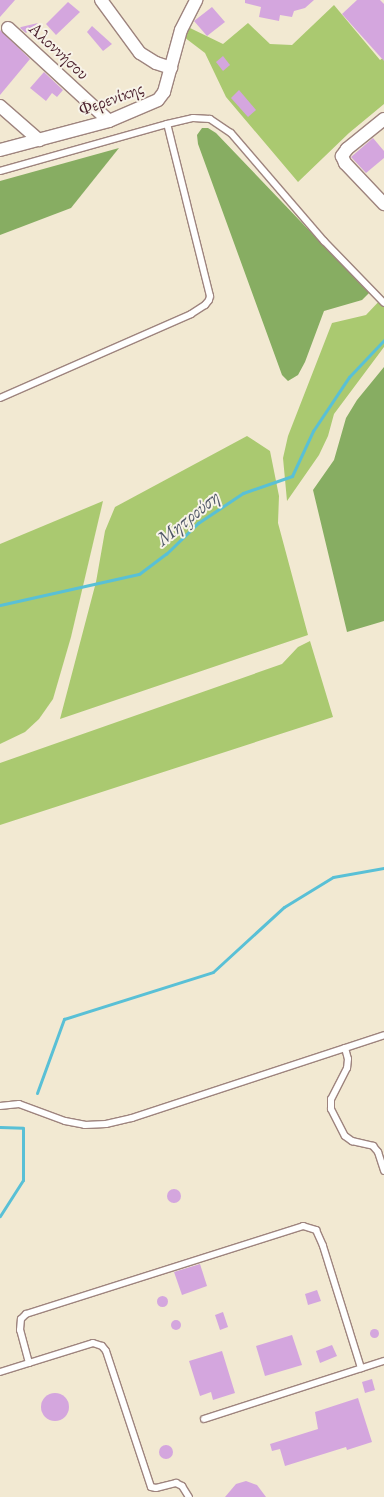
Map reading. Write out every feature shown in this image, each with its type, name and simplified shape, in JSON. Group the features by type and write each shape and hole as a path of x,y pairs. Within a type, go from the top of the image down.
{"street":[{"path":"101,0 140,53 152,61 171,68"},
{"name":"Φερενίκης","path":"0,150 109,121 158,100 164,92 181,30 196,0"},
{"name":"Αλοννήσου","path":"8,28 109,121"},
{"path":"0,106 39,140"},
{"path":"384,119 347,149 342,156 345,163 384,204"}],"lane":[{"path":"0,171 167,124 201,118 217,122 231,133 324,241 384,303"},
{"path":"0,398 191,314 209,300 210,296 167,124"},
{"path":"0,1106 18,1104 65,1121 85,1125 106,1124 132,1118 384,1035"},
{"path":"345,1048 348,1059 347,1068 331,1098 331,1109 346,1136 352,1141 373,1146 378,1152 384,1171"},
{"path":"29,1363 20,1330 21,1319 26,1314 303,1226 316,1230 324,1246 361,1368"},
{"path":"0,1372 93,1343 102,1346 106,1351 151,1487 156,1488 176,1483 182,1486 188,1497"},
{"path":"204,1419 384,1361"}],"green space":[{"path":"334,5 380,60 384,57 384,104 349,133 298,182 226,97 205,53 184,37 190,28 223,44 248,23 270,44 292,45"},
{"path":"202,128 208,128 216,133 369,293 362,300 324,311 305,362 298,375 288,381 282,375 198,144 197,135"},
{"path":"119,148 71,208 0,235 0,181"},
{"path":"384,296 384,347 334,414 328,436 319,455 287,501 283,458 288,436 332,323 366,315"},
{"path":"384,367 384,621 347,632 313,490 334,460 346,418 357,400"},
{"path":"247,436 270,451 279,496 278,523 308,635 60,719 96,582 105,531 115,507"},
{"path":"103,501 71,637 53,699 39,719 25,732 0,744 0,544"},
{"path":"310,641 333,717 0,825 0,763 282,664 298,647"}],"building":[{"path":"0,0 15,0 0,17"},
{"path":"245,0 314,0 305,8 294,11 292,17 280,15 279,21 259,17 261,7 245,3"},
{"path":"357,0 380,0 384,4 384,61 342,14"},
{"path":"68,2 80,12 56,35 46,24"},
{"path":"212,7 225,22 207,36 194,21"},
{"path":"38,23 26,33 20,28 21,27"},
{"path":"92,26 112,44 103,51 87,32"},
{"path":"0,30 30,59 0,95"},
{"path":"223,56 230,65 223,71 216,62"},
{"path":"44,72 63,90 57,97 52,93 46,101 30,88"},
{"path":"239,90 256,110 248,117 231,98"},
{"path":"373,138 384,151 384,158 366,173 351,157"},
{"path":"171,1189 177,1189 181,1196 177,1203 171,1203 167,1199 167,1193"},
{"path":"200,1264 207,1286 182,1295 174,1272"},
{"path":"317,1290 321,1301 308,1305 305,1294"},
{"path":"162,1295 168,1301 162,1307 156,1301"},
{"path":"223,1312 228,1327 220,1330 215,1315"},
{"path":"174,1320 178,1320 181,1325 180,1329 174,1330 171,1327 171,1323"},
{"path":"374,1328 379,1333 374,1338 369,1333"},
{"path":"292,1335 302,1365 265,1376 256,1346"},
{"path":"332,1345 337,1356 320,1363 316,1351"},
{"path":"222,1351 235,1393 213,1400 211,1392 200,1396 189,1361"},
{"path":"372,1379 375,1390 365,1393 362,1382"},
{"path":"55,1393 65,1397 69,1407 65,1417 55,1421 45,1417 41,1407 45,1397"},
{"path":"358,1398 372,1442 347,1450 346,1447 285,1466 280,1449 272,1451 270,1444 318,1429 315,1412"},
{"path":"166,1445 171,1447 173,1452 171,1457 166,1459 161,1457 159,1452 161,1447"},
{"path":"246,1481 257,1485 266,1497 225,1497 236,1484"}],"waterway":[{"name":"Μητρούση","path":"0,605 139,574 166,554 198,523 243,493 292,476 313,431 349,377 384,340"},
{"path":"37,1093 64,1019 213,972 284,907 333,877 384,868"},
{"path":"0,1127 23,1128 23,1180 0,1216"}]}
